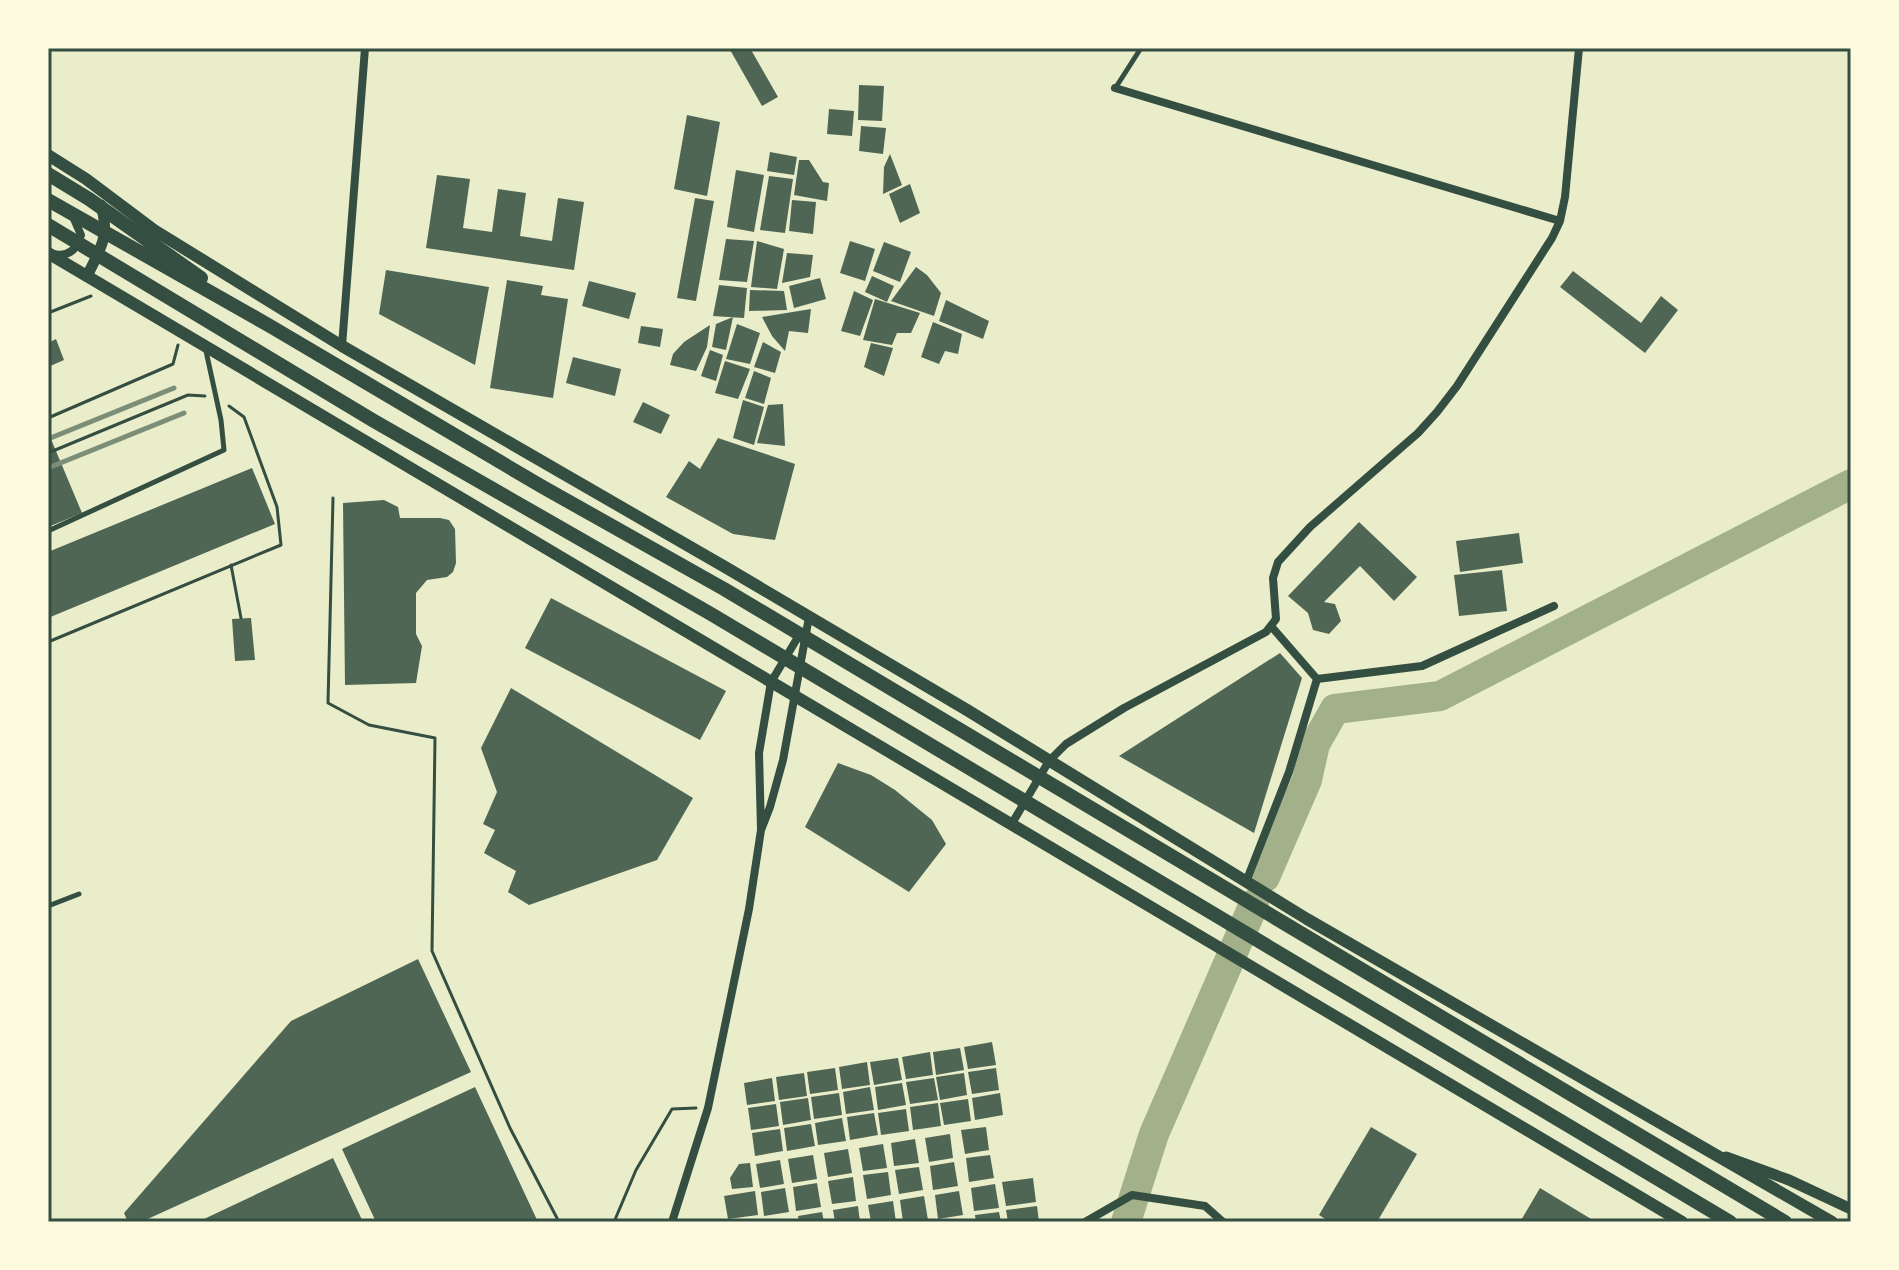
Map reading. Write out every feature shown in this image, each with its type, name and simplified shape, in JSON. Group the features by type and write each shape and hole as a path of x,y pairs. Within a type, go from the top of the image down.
{"main road":[{"path":"48,155 154,230 342,346 809,617 1246,882 1832,1222"},
{"path":"48,174 110,213 260,320"},
{"path":"48,200 724,589 1785,1222"},
{"path":"48,225 374,421 711,614 1730,1222"},
{"path":"48,252 1677,1220"}],"street":[{"path":"342,346 365,48"},
{"path":"1011,825 1049,761 1066,744 1096,724 1266,632 1277,611 1273,578 1278,562 1310,527 1408,442 1457,386 1540,258 1560,221 1569,167 1579,48"},
{"path":"1115,88 1560,221"},
{"path":"86,179 97,193 106,230 104,242 87,276"},
{"path":"48,200 69,214 81,235 76,249 70,253 48,252"},
{"path":"1317,679 1422,666 1554,606"},
{"path":"672,1222 708,1108 746,923 761,830 759,753 771,682 809,617"},
{"path":"761,830 778,784 809,617"},
{"path":"1271,626 1317,679"},
{"path":"1246,882 1289,772 1317,679"},
{"path":"1706,1150 1776,1175 1851,1209"},
{"path":"1085,1222 1132,1195 1205,1206 1223,1222"}],"lane":[{"path":"1115,88 1141,48"},
{"path":"48,531 224,450 204,345"},
{"path":"48,906 79,894"}],"path":[{"path":"48,313 109,289"},
{"path":"48,418 173,364 182,332"},
{"path":"48,453 188,395 216,397 244,417 277,507 281,545 48,642"},
{"path":"333,498 328,703 369,725 435,738 432,951 510,1128 559,1222"},
{"path":"231,565 241,618"},
{"path":"614,1222 636,1170 672,1109 708,1108"}],"building":[{"path":"729,48 750,48 778,97 762,106"},
{"path":"859,85 884,86 882,121 858,120"},
{"path":"829,109 854,111 852,136 827,134"},
{"path":"687,115 720,122 707,196 674,189"},
{"path":"861,126 886,128 883,154 859,151"},
{"path":"770,152 797,157 794,175 767,171"},
{"path":"890,154 902,185 883,194 884,167"},
{"path":"799,160 809,160 823,182 829,183 827,201 794,195"},
{"path":"736,170 764,175 754,232 727,227"},
{"path":"437,175 470,179 463,228 492,232 498,189 526,193 520,236 552,241 558,198 584,202 574,270 426,248"},
{"path":"769,176 793,179 785,233 760,230"},
{"path":"910,184 920,213 900,223 889,194"},
{"path":"695,198 714,201 696,301 677,298"},
{"path":"792,200 816,202 813,234 789,231"},
{"path":"726,239 754,241 747,282 719,280"},
{"path":"757,241 784,249 777,289 751,287"},
{"path":"850,241 875,249 865,281 840,273"},
{"path":"884,242 911,252 900,282 873,271"},
{"path":"787,253 813,255 810,277 782,283"},
{"path":"916,267 941,293 934,316 891,301"},
{"path":"386,270 489,287 475,365 379,314"},
{"path":"1573,271 1641,323 1661,296 1678,310 1645,353 1560,287"},
{"path":"872,276 894,286 887,302 865,292"},
{"path":"820,278 826,299 794,308 789,286"},
{"path":"507,280 543,286 541,295 568,299 553,398 490,388"},
{"path":"589,281 636,293 629,319 582,306"},
{"path":"719,285 747,288 744,318 713,316"},
{"path":"750,290 784,291 787,310 749,311"},
{"path":"854,291 873,300 860,336 841,331"},
{"path":"875,299 920,313 911,333 897,333 892,345 863,340"},
{"path":"946,300 989,321 983,339 939,321"},
{"path":"811,309 808,333 789,331 785,351 762,317"},
{"path":"733,317 726,350 712,347 716,324"},
{"path":"933,322 962,334 958,354 945,351 939,364 921,357"},
{"path":"737,324 760,333 750,364 726,359"},
{"path":"710,325 707,347 696,371 670,365 673,354 684,342"},
{"path":"641,326 663,329 660,347 638,343"},
{"path":"56,339 64,360 48,367 48,343"},
{"path":"763,342 781,352 775,373 754,367"},
{"path":"871,343 893,348 884,376 864,367"},
{"path":"710,350 723,355 716,381 701,376"},
{"path":"573,357 621,369 615,396 566,383"},
{"path":"725,361 750,369 738,399 715,393"},
{"path":"754,371 771,378 764,404 745,398"},
{"path":"743,400 764,407 754,445 733,438"},
{"path":"643,402 670,415 661,434 633,422"},
{"path":"783,404 785,446 757,443 768,405"},
{"path":"48,432 82,513 48,527"},
{"path":"718,438 795,464 775,540 733,534 666,497 689,461 700,469"},
{"path":"252,468 275,524 48,618 48,552"},
{"path":"384,500 398,507 400,518 449,520 455,529 456,563 447,577 427,580 416,593 416,634 422,646 416,683 345,685 343,503"},
{"path":"1359,522 1417,577 1394,601 1360,566 1324,602 1335,604 1341,621 1329,634 1313,630 1308,613 1288,596"},
{"path":"1519,533 1523,563 1460,572 1456,541"},
{"path":"1502,570 1507,611 1459,616 1454,575"},
{"path":"551,598 726,691 700,740 525,648"},
{"path":"251,618 255,660 235,661 232,619"},
{"path":"1280,653 1302,678 1254,833 1119,756"},
{"path":"511,688 693,798 657,860 529,905 508,892 516,871 484,853 495,830 483,824 497,792 481,748"},
{"path":"838,763 871,775 895,790 932,820 946,844 909,892 805,827"},
{"path":"418,959 471,1072 141,1222 128,1222 124,1213 291,1021"},
{"path":"992,1042 996,1065 968,1069 964,1047"},
{"path":"960,1048 964,1070 936,1075 933,1052"},
{"path":"930,1052 933,1075 906,1079 902,1057"},
{"path":"898,1058 902,1080 874,1085 870,1062"},
{"path":"867,1062 870,1085 842,1089 839,1067"},
{"path":"835,1068 838,1090 810,1094 807,1072"},
{"path":"996,1068 999,1090 972,1094 968,1072"},
{"path":"804,1073 807,1096 779,1100 776,1077"},
{"path":"964,1073 967,1095 940,1100 936,1077"},
{"path":"772,1078 775,1101 747,1105 744,1083"},
{"path":"934,1078 938,1100 910,1104 906,1082"},
{"path":"902,1083 906,1105 878,1110 875,1087"},
{"path":"475,1087 538,1222 376,1222 342,1149"},
{"path":"870,1087 874,1110 846,1114 843,1092"},
{"path":"839,1093 842,1115 814,1119 811,1097"},
{"path":"1000,1093 1003,1115 975,1120 972,1098"},
{"path":"808,1098 811,1120 783,1125 780,1102"},
{"path":"968,1099 971,1121 944,1125 940,1103"},
{"path":"938,1103 941,1126 913,1130 910,1107"},
{"path":"776,1104 779,1126 751,1130 748,1108"},
{"path":"906,1109 909,1131 881,1135 878,1113"},
{"path":"874,1113 878,1135 850,1140 847,1117"},
{"path":"842,1118 846,1141 818,1145 815,1123"},
{"path":"811,1124 815,1146 787,1151 784,1128"},
{"path":"986,1127 989,1150 965,1154 961,1130"},
{"path":"1371,1127 1417,1154 1377,1222 1330,1222 1319,1215"},
{"path":"780,1129 783,1151 755,1156 752,1133"},
{"path":"950,1134 953,1158 929,1162 925,1138"},
{"path":"915,1139 919,1163 894,1166 891,1143"},
{"path":"883,1144 887,1168 863,1171 859,1148"},
{"path":"848,1149 852,1173 828,1177 824,1153"},
{"path":"813,1155 817,1179 792,1183 788,1159"},
{"path":"990,1155 994,1178 969,1182 966,1158"},
{"path":"333,1158 363,1222 205,1222 204,1219"},
{"path":"780,1160 784,1184 760,1188 756,1164"},
{"path":"954,1162 958,1186 933,1190 930,1166"},
{"path":"750,1163 753,1187 732,1189 730,1178 739,1164"},
{"path":"919,1167 923,1190 899,1194 895,1170"},
{"path":"888,1172 891,1195 867,1199 863,1175"},
{"path":"853,1177 856,1201 832,1204 828,1181"},
{"path":"1033,1178 1036,1202 1006,1206 1002,1182"},
{"path":"817,1183 821,1207 796,1211 793,1187"},
{"path":"995,1184 999,1208 974,1211 971,1188"},
{"path":"785,1188 789,1212 764,1216 761,1192"},
{"path":"1540,1188 1596,1222 1520,1222"},
{"path":"755,1191 758,1215 728,1219 724,1196"},
{"path":"959,1191 963,1215 938,1219 935,1195"},
{"path":"924,1196 928,1220 903,1222 900,1200"},
{"path":"893,1201 896,1222 871,1222 868,1205"},
{"path":"858,1206 860,1222 835,1222 833,1210"},
{"path":"1037,1206 1039,1222 1008,1222 1006,1210"},
{"path":"822,1212 824,1222 799,1222 798,1216"},
{"path":"999,1212 1001,1222 976,1222 975,1215"}],"waterway":[{"path":"1265,877 1307,780 1315,744 1335,709 1440,696 1851,484"},
{"path":"1126,1222 1154,1134 1254,904"}],"railway":[{"path":"48,439 174,388"},
{"path":"48,468 184,413"}]}
